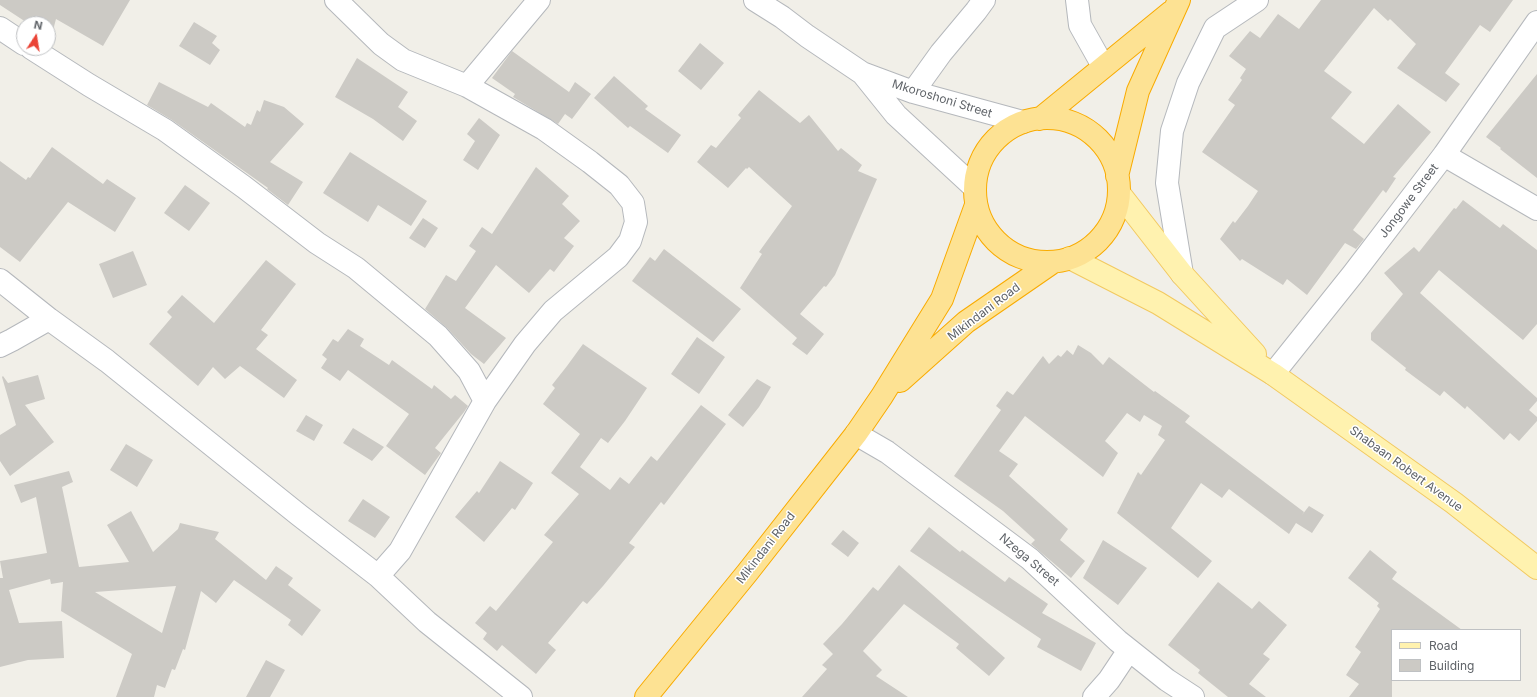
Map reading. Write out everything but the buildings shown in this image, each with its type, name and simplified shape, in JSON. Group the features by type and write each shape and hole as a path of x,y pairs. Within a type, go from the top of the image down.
{"highway":[{"name":"Mikindani Road","path":"646,697 747,573 856,434 882,396 942,299 975,197 977,171 984,155 994,141 1008,130 1032,121 1103,66 1176,5"},
{"name":"Mikindani Road","path":"882,396 966,322 1062,260 1086,251 1099,240 1110,226 1116,210 1118,184 1138,91 1176,5"},
{"path":"1032,121 1058,119 1075,124 1090,133 1102,145 1112,159 1118,184"},
{"path":"975,197 982,222 991,236 1004,248 1019,257 1036,261 1062,260"}],"main road":[{"name":"Shabaan Robert Avenue","path":"1118,184 1182,274 1273,374"},
{"name":"Shabaan Robert Avenue","path":"1062,260 1158,303 1273,374 1454,503 1537,568"}],"street":[{"path":"336,0 381,44 403,60 468,86 544,129 613,180 619,185 633,203 636,222 630,241 618,257 553,311 525,344 485,401 400,551 378,576"},
{"path":"468,86 539,0"},
{"name":"Mkoroshoni Street","path":"755,0 862,73 912,92 1032,121"},
{"path":"912,92 984,0"},
{"path":"1078,0 1080,25 1103,66"},
{"path":"1182,274 1167,183 1172,131 1188,83 1215,28 1257,0"},
{"name":"Jongowe Street","path":"1273,374 1353,274 1444,155 1537,22"},
{"path":"0,28 16,39"},
{"path":"44,56 165,130 244,187 317,243 356,268 438,336 469,371 485,401"},
{"name":"Mkoroshoni Street","path":"862,73 896,115 975,197"},
{"path":"1444,155 1537,209"},
{"path":"0,280 107,360 299,515 378,576 427,622 521,697"},
{"path":"0,346 49,318"},
{"name":"Nzega Street","path":"856,434 886,452 1030,559 1129,650 1193,697"},
{"path":"1094,697 1109,680 1129,650"}]}
